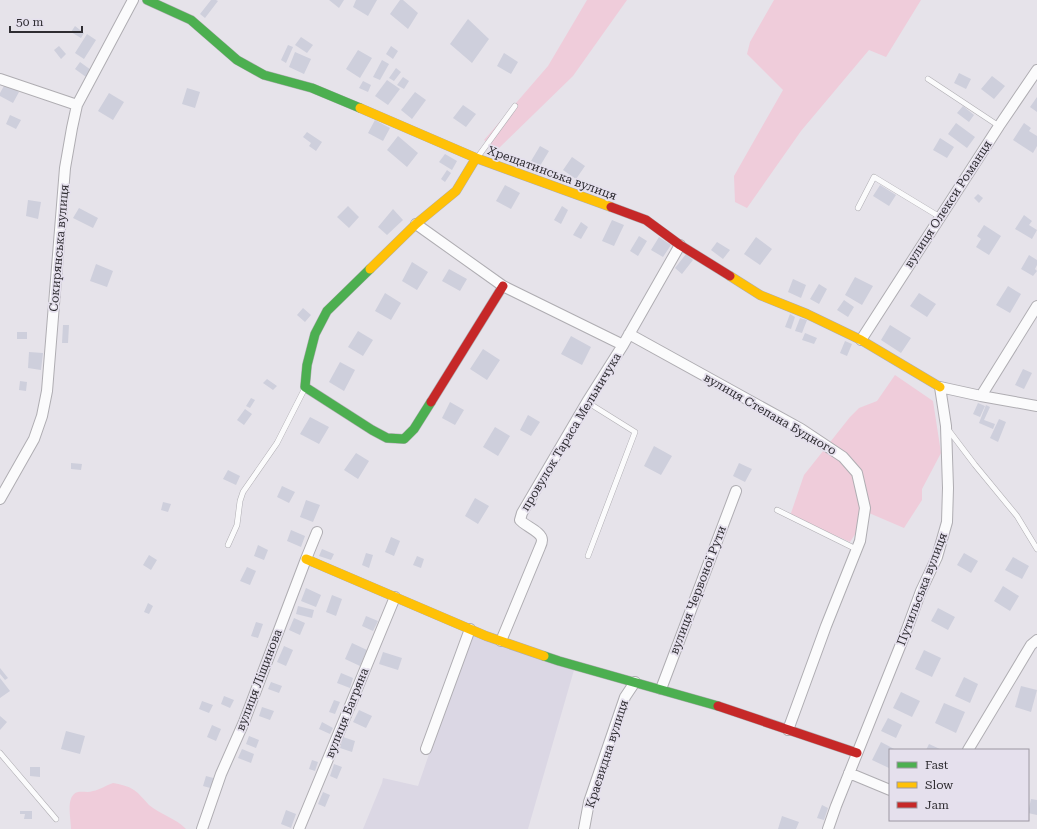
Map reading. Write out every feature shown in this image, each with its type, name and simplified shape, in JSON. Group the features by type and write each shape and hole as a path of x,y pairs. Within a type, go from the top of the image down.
{"street":[{"name":"Сокирянська вулиця","path":"0,499 34,439 42,416 47,391 65,168 72,128 78,105 133,0"},
{"name":"Хрещатинська вулиця","path":"147,0 191,20 237,60 264,75 312,88 476,158 646,220 680,245 760,296 807,314 861,340 940,387"},
{"name":"вулиця Олекси Романця","path":"861,340 999,126 1037,70"},
{"path":"0,79 78,105"},
{"path":"476,158 456,191 416,224 327,311 315,334 307,365 306,387 372,430 387,438 404,439 414,429 503,286"},
{"path":"416,224 503,286 623,345"},
{"name":"провулок Тараса Мельничука","path":"501,641 542,540 542,537 538,533 522,523 520,520 522,513 587,402 623,345 680,245"},
{"path":"981,396 1037,306"},
{"name":"вулиця Степана Будного","path":"629,334 801,429 843,457 857,472 865,508 860,541 826,626 788,730"},
{"path":"940,387 1037,406"},
{"name":"Путильська вулиця","path":"828,829 921,591 937,557 948,522 946,426 940,387"},
{"name":"вулиця Червоної Рути","path":"661,689 736,491"},
{"name":"вулиця Ліщинова","path":"202,829 221,774 244,722 317,532"},
{"path":"306,559 501,641 559,661 715,705 857,753"},
{"name":"вулиця Багряна","path":"300,829 395,597"},
{"path":"426,749 470,629"},
{"path":"969,749 1031,645 1037,640"},
{"name":"Краєвидна вулиця","path":"584,829 589,802 625,697 635,682"},
{"path":"849,774 889,790"}],"lane":[{"path":"928,79 999,126"},
{"path":"476,158 515,106"},
{"path":"858,208 874,177 940,217"},
{"path":"228,545 237,525 240,501 243,492 277,443 306,387"},
{"path":"587,402 635,432 588,556"},
{"path":"946,426 975,465 1018,516 1037,549"},
{"path":"777,510 856,549"},
{"path":"0,753 56,819"}],"shaded area":[{"path":"587,0 627,0 573,76 497,150 484,140 548,66"},
{"path":"774,0 921,0 886,57 869,50 801,131 747,208 735,202 734,176 783,90 747,54 750,42"},
{"path":"895,375 933,401 941,453 922,489 922,500 904,528 869,513 850,542 790,516 804,475 850,417 859,408 877,401"},
{"path":"471,633 574,670 528,829 363,829 383,778 418,786"},
{"path":"113,783 124,785 134,790 149,805 178,822 186,829 71,829 70,802 74,794 78,792 89,792"}],"building":[{"path":"211,0 218,1 205,18 200,14"},
{"path":"329,0 344,0 339,8"},
{"path":"356,0 377,0 368,16 353,7"},
{"path":"400,0 403,0 418,13 408,29 390,14"},
{"path":"468,19 489,39 472,63 450,44"},
{"path":"75,26 84,33 81,38 71,32"},
{"path":"87,34 96,40 84,59 75,53"},
{"path":"301,37 313,45 307,53 295,45"},
{"path":"288,45 293,47 286,63 281,60"},
{"path":"59,46 66,54 61,59 54,50"},
{"path":"391,46 398,51 393,59 386,54"},
{"path":"358,50 372,58 360,78 346,69"},
{"path":"295,52 311,59 304,74 289,67"},
{"path":"504,53 518,62 511,74 497,66"},
{"path":"382,60 389,64 380,80 373,77"},
{"path":"80,62 91,70 86,77 75,69"},
{"path":"396,68 401,72 394,81 389,78"},
{"path":"959,73 971,79 966,89 954,83"},
{"path":"992,76 1005,86 994,99 981,89"},
{"path":"403,77 409,81 404,89 397,85"},
{"path":"387,80 400,89 388,105 375,96"},
{"path":"363,81 371,85 368,92 359,88"},
{"path":"5,84 19,92 13,103 0,96"},
{"path":"187,88 200,92 195,108 182,104"},
{"path":"415,92 426,100 412,119 401,110"},
{"path":"109,93 124,102 113,120 98,111"},
{"path":"1037,97 1037,112 1030,107"},
{"path":"463,105 476,114 466,127 453,118"},
{"path":"963,106 974,115 969,122 957,113"},
{"path":"10,115 21,120 16,129 6,124"},
{"path":"375,120 390,128 383,141 368,133"},
{"path":"956,123 975,137 967,148 948,134"},
{"path":"1024,123 1031,128 1029,131 1037,136 1037,146 1033,153 1013,140"},
{"path":"307,132 322,142 316,151 309,146 311,143 303,137"},
{"path":"398,136 418,153 407,167 387,150"},
{"path":"940,138 954,147 947,158 933,150"},
{"path":"540,146 549,151 540,166 531,161"},
{"path":"445,154 457,161 452,170 439,162"},
{"path":"572,157 585,166 576,179 563,170"},
{"path":"447,170 451,173 445,182 441,179"},
{"path":"505,185 520,193 511,209 496,201"},
{"path":"880,185 896,195 889,206 873,196"},
{"path":"978,194 983,198 979,203 974,198"},
{"path":"28,200 41,202 38,219 26,216"},
{"path":"348,206 359,217 349,228 337,217"},
{"path":"562,206 568,210 561,224 554,220"},
{"path":"79,208 98,218 93,228 73,218"},
{"path":"393,209 403,220 387,235 378,227"},
{"path":"1024,215 1032,221 1029,225 1037,230 1032,239 1015,229"},
{"path":"612,220 624,225 614,246 602,241"},
{"path":"581,222 588,227 581,239 573,235"},
{"path":"984,225 1001,236 989,255 976,247 981,239 977,236"},
{"path":"639,236 647,241 638,256 630,251"},
{"path":"659,237 671,245 663,257 651,250"},
{"path":"756,237 772,249 760,265 744,254"},
{"path":"717,242 730,250 723,259 711,250"},
{"path":"686,254 693,260 682,274 675,268"},
{"path":"1029,255 1037,260 1035,269 1037,271 1033,276 1021,269"},
{"path":"412,262 428,272 417,290 402,281"},
{"path":"96,264 113,271 107,287 90,281"},
{"path":"449,269 467,279 460,291 442,281"},
{"path":"855,277 873,286 862,305 845,295"},
{"path":"793,279 806,285 801,298 788,292"},
{"path":"819,284 827,289 819,304 810,299"},
{"path":"1008,286 1021,294 1010,313 996,305"},
{"path":"385,293 401,303 391,320 375,311"},
{"path":"919,293 936,304 927,317 910,306"},
{"path":"844,300 854,307 848,317 837,310"},
{"path":"303,308 311,315 305,322 297,315"},
{"path":"790,314 795,317 791,329 785,327"},
{"path":"800,318 807,320 802,333 795,331"},
{"path":"63,325 69,325 68,343 62,343"},
{"path":"890,325 911,338 901,353 881,340"},
{"path":"358,331 373,340 363,356 348,347"},
{"path":"17,332 27,332 27,339 17,339"},
{"path":"805,333 817,338 814,344 802,340"},
{"path":"571,336 591,347 582,365 561,354"},
{"path":"845,341 852,344 847,356 840,353"},
{"path":"483,349 500,360 487,380 470,369"},
{"path":"29,352 43,353 41,370 28,368"},
{"path":"340,362 355,370 344,391 329,382"},
{"path":"1023,369 1032,373 1024,389 1015,385"},
{"path":"267,379 277,386 273,390 263,383"},
{"path":"20,381 27,382 26,391 19,390"},
{"path":"251,398 255,400 250,408 246,406"},
{"path":"450,402 464,410 455,425 442,418"},
{"path":"978,403 985,406 980,417 973,414"},
{"path":"986,405 990,407 984,420 995,424 993,429 979,423"},
{"path":"245,409 252,414 244,425 237,420"},
{"path":"528,415 540,422 531,436 520,430"},
{"path":"310,417 329,427 319,444 300,434"},
{"path":"999,419 1006,422 998,442 990,438"},
{"path":"495,427 510,436 498,456 483,447"},
{"path":"654,446 672,456 661,475 644,466"},
{"path":"356,453 369,461 358,479 344,470"},
{"path":"71,463 82,464 81,470 71,469"},
{"path":"739,463 752,469 745,482 733,476"},
{"path":"228,470 240,476 236,485 223,479"},
{"path":"282,486 295,492 289,503 277,497"},
{"path":"475,498 489,506 478,524 465,516"},
{"path":"306,500 320,505 313,522 300,517"},
{"path":"163,502 171,504 168,512 161,510"},
{"path":"291,530 305,536 301,547 287,541"},
{"path":"391,537 400,541 394,556 385,552"},
{"path":"258,545 268,550 264,560 254,556"},
{"path":"322,549 334,554 331,560 319,556"},
{"path":"366,553 373,555 369,568 362,565"},
{"path":"964,553 978,561 971,573 957,565"},
{"path":"149,555 157,560 151,570 143,565"},
{"path":"417,556 424,559 421,568 413,565"},
{"path":"1013,557 1029,566 1022,579 1005,570"},
{"path":"247,567 256,571 250,585 240,581"},
{"path":"1003,586 1019,596 1010,611 994,601"},
{"path":"306,588 321,595 316,607 301,601"},
{"path":"332,595 342,599 336,616 326,612"},
{"path":"148,603 153,606 149,614 144,612"},
{"path":"298,606 314,610 312,618 296,614"},
{"path":"938,608 955,617 948,630 931,621"},
{"path":"366,616 378,621 373,631 362,626"},
{"path":"294,618 305,623 300,635 289,630"},
{"path":"256,622 263,624 258,638 251,636"},
{"path":"352,643 367,650 360,666 345,659"},
{"path":"284,646 293,650 286,666 277,662"},
{"path":"924,650 941,658 932,677 915,669"},
{"path":"383,652 402,658 398,670 379,664"},
{"path":"0,668 8,678 5,680 0,674"},
{"path":"341,673 353,678 350,688 337,683"},
{"path":"964,677 978,684 970,703 955,696"},
{"path":"0,678 10,691 0,698"},
{"path":"271,682 282,686 279,693 268,689"},
{"path":"1021,686 1037,690 1031,712 1015,707"},
{"path":"901,692 920,701 912,717 893,708"},
{"path":"224,696 234,700 230,708 221,704"},
{"path":"334,700 340,702 335,714 329,712"},
{"path":"202,701 213,705 209,713 199,709"},
{"path":"944,703 965,712 956,733 935,723"},
{"path":"262,707 274,711 270,720 259,716"},
{"path":"359,710 372,716 366,728 353,722"},
{"path":"0,716 7,722 0,730"},
{"path":"888,718 902,725 896,738 881,731"},
{"path":"322,722 333,728 330,734 319,729"},
{"path":"212,725 221,729 216,741 207,737"},
{"path":"66,731 85,736 80,754 61,749"},
{"path":"249,736 259,740 256,748 246,744"},
{"path":"343,737 355,741 352,752 340,748"},
{"path":"881,742 894,749 889,749 889,768 872,760"},
{"path":"929,744 940,749 926,749"},
{"path":"242,749 254,754 251,763 238,758"},
{"path":"312,760 318,762 315,771 309,769"},
{"path":"334,764 342,767 337,779 330,776"},
{"path":"30,767 40,767 40,777 30,776"},
{"path":"206,776 217,779 214,789 203,786"},
{"path":"323,792 330,795 325,807 318,804"},
{"path":"1031,799 1037,800 1037,815 1029,813"},
{"path":"822,805 828,808 824,820 817,818"},
{"path":"286,810 296,814 291,828 281,824"},
{"path":"20,811 32,811 32,819 24,819 25,814 20,814"},
{"path":"782,816 799,822 796,829 778,829"}],"traffic: fast":[{"path":"147,0 191,20 237,60 264,75 312,88 360,108"},
{"path":"370,269 327,311 315,334 307,365 305,387 387,438 404,439 414,429 431,402"},
{"path":"544,656 718,706"}],"traffic: slow":[{"path":"360,108 476,158 611,207"},
{"path":"370,269 416,224 456,191 476,158"},
{"path":"730,276 760,295 807,314 861,340 940,387"},
{"path":"306,559 486,636 544,656"}],"traffic: jam":[{"path":"611,207 646,220 680,245 730,276"},
{"path":"431,402 503,286"},
{"path":"718,706 857,753"}]}
